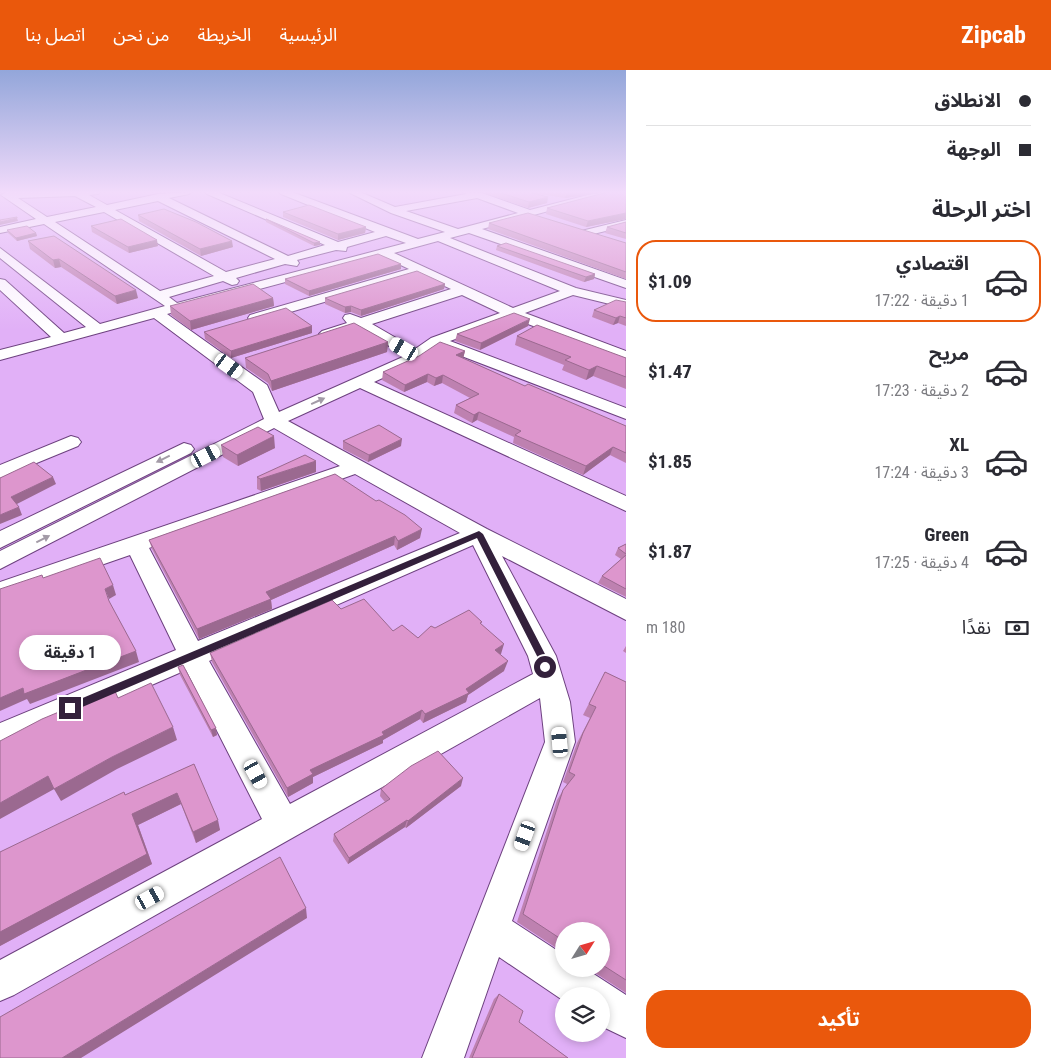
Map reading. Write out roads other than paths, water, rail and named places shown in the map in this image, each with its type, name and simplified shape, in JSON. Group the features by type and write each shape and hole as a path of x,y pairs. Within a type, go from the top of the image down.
{"street":[{"path":"72,238 238,363 261,390 272,414 357,467 479,534 626,610"},
{"path":"158,238 247,289"},
{"path":"241,238 310,272"},
{"path":"318,238 365,257"},
{"path":"0,355 97,329 226,277 365,238"},
{"path":"404,238 418,243"},
{"path":"158,304 176,308 434,238"},
{"path":"441,238 572,291 608,298 626,304"},
{"path":"496,238 626,284"},
{"path":"597,238 610,240"},
{"path":"0,252 97,329"},
{"path":"382,252 512,313 626,356"},
{"path":"244,321 420,270"},
{"path":"282,278 404,349"},
{"path":"0,283 62,339"},
{"path":"313,339 463,290"},
{"path":"0,540 272,414 404,349 436,341 572,291"},
{"path":"608,298 626,292"},
{"path":"7,306 22,302"},
{"path":"0,561 272,414 360,382 411,359 436,341"},
{"path":"436,341 626,414"},
{"path":"360,382 626,504"},
{"path":"0,472 70,442"},
{"path":"0,591 357,467"},
{"path":"0,737 479,534"},
{"path":"443,1058 560,742 556,702 542,656 479,534"},
{"path":"136,544 192,656 283,825"},
{"path":"0,981 549,678"},
{"path":"490,929 578,987"},
{"path":"610,1008 626,1018"}]}
